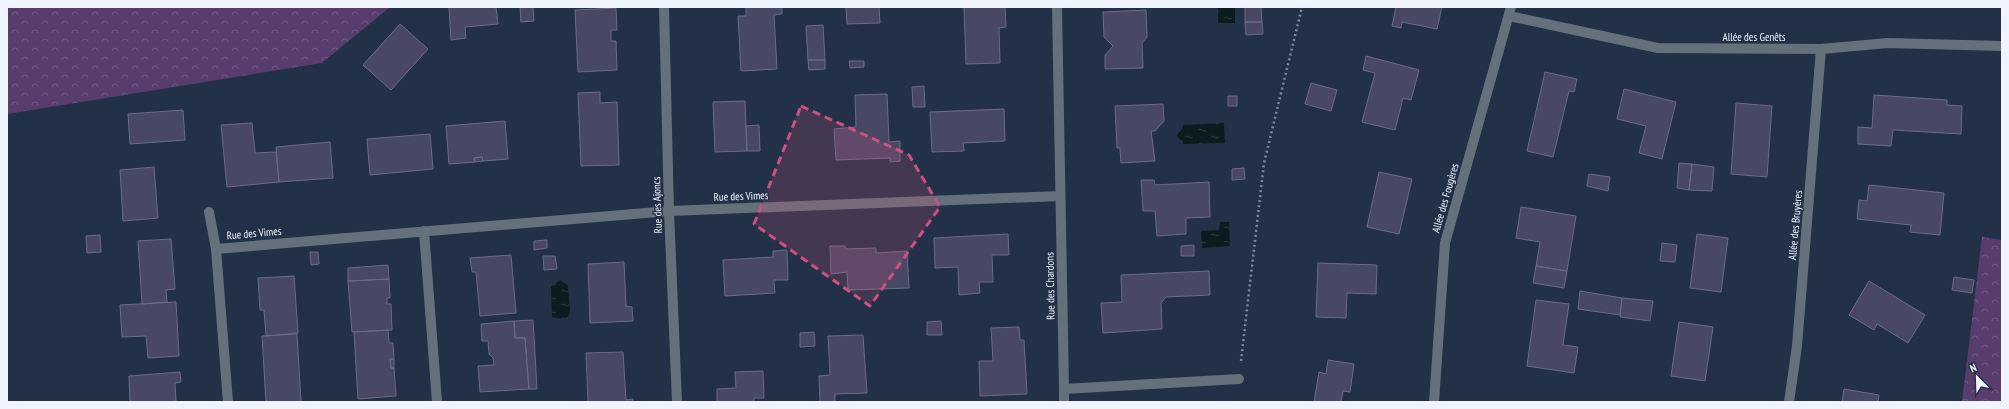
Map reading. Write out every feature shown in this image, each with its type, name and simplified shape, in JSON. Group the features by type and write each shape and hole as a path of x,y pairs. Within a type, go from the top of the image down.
{"street":[{"name":"Rue des Ajoncs","path":"664,7 669,211 677,402"},
{"name":"Rue des Chardons","path":"1057,7 1064,402"},
{"name":"Allée des Genêts","path":"1510,12 1658,48 1821,49 1888,43 2002,46"},
{"name":"Allée des Fougères","path":"1434,402 1445,243 1510,12"},
{"name":"Allée des Bruyères","path":"1789,402 1796,346 1821,49"},
{"name":"Rue des Vimes","path":"228,402 216,249 669,211 1060,196"},
{"path":"209,212 216,249"},
{"path":"424,231 437,402"},
{"path":"1064,389 1239,379"}],"path":[{"path":"1239,379 1264,163 1302,7"}],"highlighted area":[{"path":"801,106 909,155 940,207 870,306 754,224"}],"green space":[{"path":"7,7 390,7 322,63 7,114"},
{"path":"1982,237 2002,240 2002,402 1962,402"}],"water":[{"path":"1218,7 1235,7 1235,23 1218,23"},
{"path":"1224,123 1225,143 1183,144 1183,141 1179,139 1177,135 1183,128 1183,125"},
{"path":"1220,222 1229,222 1230,246 1202,248 1201,231 1219,230"},
{"path":"560,280 568,285 570,312 568,317 561,319 552,317 551,287"}],"building":[{"path":"449,7 496,7 498,24 465,27 466,38 451,40"},
{"path":"520,7 533,7 534,21 521,22"},
{"path":"746,7 782,7 782,14 774,15 777,69 741,71 738,16 746,16"},
{"path":"846,7 879,7 880,23 847,24"},
{"path":"964,7 1005,7 1006,27 999,28 1000,63 966,64"},
{"path":"1245,7 1261,7 1262,22 1245,22"},
{"path":"1396,7 1442,7 1437,29 1402,22 1401,28 1392,26"},
{"path":"616,8 617,30 611,30 611,41 616,41 617,70 578,72 575,10"},
{"path":"1146,10 1147,37 1142,43 1143,68 1105,69 1105,55 1113,46 1104,37 1103,12"},
{"path":"1245,22 1262,22 1263,34 1246,35"},
{"path":"400,24 428,49 391,90 363,65"},
{"path":"823,25 825,60 808,60 806,26"},
{"path":"1366,56 1419,70 1411,100 1403,98 1395,130 1362,122 1375,73 1363,70"},
{"path":"808,60 825,60 825,69 809,70"},
{"path":"849,61 864,61 864,67 850,68"},
{"path":"1545,72 1577,79 1574,92 1569,91 1553,157 1527,151"},
{"path":"1311,83 1337,90 1331,111 1305,104"},
{"path":"924,86 925,107 913,107 912,87"},
{"path":"1624,89 1676,102 1662,159 1639,153 1646,126 1617,119"},
{"path":"600,92 600,103 617,102 619,165 581,166 578,93"},
{"path":"887,94 889,142 900,141 900,161 890,162 890,158 836,160 834,129 856,127 855,95"},
{"path":"1874,95 1947,100 1947,105 1962,106 1961,134 1893,130 1891,146 1858,144 1858,127 1872,128"},
{"path":"1228,96 1237,96 1237,106 1228,106"},
{"path":"745,101 747,151 715,152 713,102"},
{"path":"1736,103 1772,106 1767,177 1731,174"},
{"path":"1163,104 1164,121 1155,131 1151,131 1155,161 1121,163 1120,148 1117,148 1115,106"},
{"path":"1004,109 1005,141 963,143 964,151 932,152 930,112"},
{"path":"183,110 185,140 130,144 128,114"},
{"path":"505,121 508,159 483,161 482,157 474,158 475,162 449,164 446,126"},
{"path":"252,123 255,153 276,152 279,182 227,187 221,125"},
{"path":"759,125 760,151 747,151 746,126"},
{"path":"430,134 433,169 370,175 367,139"},
{"path":"330,142 333,178 279,182 276,147"},
{"path":"482,157 483,161 475,162 474,158"},
{"path":"1679,163 1692,164 1689,190 1677,188"},
{"path":"1692,164 1714,167 1712,191 1689,190"},
{"path":"154,167 158,218 123,221 120,170"},
{"path":"1244,168 1245,179 1232,180 1232,169"},
{"path":"1379,172 1412,179 1399,234 1367,227"},
{"path":"1589,174 1610,177 1608,191 1587,186"},
{"path":"1141,180 1154,180 1155,185 1209,182 1210,217 1186,218 1186,234 1157,236 1155,211 1143,211"},
{"path":"1869,185 1944,193 1940,235 1910,232 1911,225 1857,219 1859,200 1867,201"},
{"path":"1521,207 1576,216 1567,271 1536,266 1540,242 1516,238"},
{"path":"1008,234 1009,255 992,255 993,282 979,282 980,293 959,295 958,267 935,268 934,238"},
{"path":"1697,234 1728,238 1721,292 1690,288"},
{"path":"100,235 101,252 87,253 86,236"},
{"path":"171,239 175,289 166,290 167,302 142,304 138,241"},
{"path":"547,240 547,248 534,250 534,241"},
{"path":"1662,243 1677,245 1675,262 1660,261"},
{"path":"1194,245 1194,256 1181,256 1181,246"},
{"path":"830,246 845,246 846,249 876,248 876,253 907,251 909,288 848,290 847,272 831,274"},
{"path":"787,250 788,280 774,280 775,293 725,296 723,260 773,257 773,251"},
{"path":"310,252 318,252 319,264 311,265"},
{"path":"511,255 516,313 480,316 476,272 472,272 470,258"},
{"path":"543,256 555,256 557,269 544,270"},
{"path":"624,262 626,306 632,307 633,321 590,323 588,264"},
{"path":"1318,263 1377,265 1376,294 1347,293 1346,318 1316,317"},
{"path":"388,265 389,279 348,281 348,268"},
{"path":"1536,266 1567,271 1564,288 1533,283"},
{"path":"1209,271 1210,295 1166,297 1161,303 1162,329 1103,333 1101,303 1122,302 1121,275"},
{"path":"294,276 298,333 266,336 264,310 260,310 258,278"},
{"path":"1954,277 1974,280 1972,293 1952,290"},
{"path":"389,279 390,298 387,298 387,304 391,304 392,330 352,332 348,281"},
{"path":"1869,281 1925,315 1908,343 1877,324 1874,330 1849,315"},
{"path":"1580,291 1622,298 1620,315 1578,309"},
{"path":"1622,298 1653,301 1650,321 1620,317"},
{"path":"1536,300 1569,304 1563,345 1578,347 1574,373 1527,366"},
{"path":"176,302 179,356 148,358 146,336 122,337 120,305"},
{"path":"533,320 537,389 529,389 525,338 515,338 514,321"},
{"path":"514,321 515,338 525,338 529,389 480,392 478,366 494,365 493,358 489,354 488,341 482,341 481,324"},
{"path":"941,321 942,335 927,335 927,322"},
{"path":"1679,322 1713,327 1705,381 1671,376"},
{"path":"1019,327 1020,340 1024,340 1027,394 980,396 979,361 993,361 991,328"},
{"path":"388,330 389,343 393,343 394,359 390,359 391,368 394,368 396,396 358,399 354,332"},
{"path":"814,332 815,346 800,347 800,333"},
{"path":"297,334 301,402 266,402 262,336"},
{"path":"863,335 867,393 835,394 835,402 820,402 819,376 830,375 828,336"},
{"path":"623,352 626,400 633,399 633,402 588,402 586,353"},
{"path":"390,359 394,359 394,368 391,368"},
{"path":"1328,360 1354,364 1350,392 1343,391 1341,402 1314,402 1319,372 1326,374"},
{"path":"763,371 764,398 754,398 754,402 717,402 717,389 736,388 735,372"},
{"path":"180,372 181,382 175,383 176,402 130,402 129,376"},
{"path":"1844,389 1879,395 1878,402 1842,402"}]}
